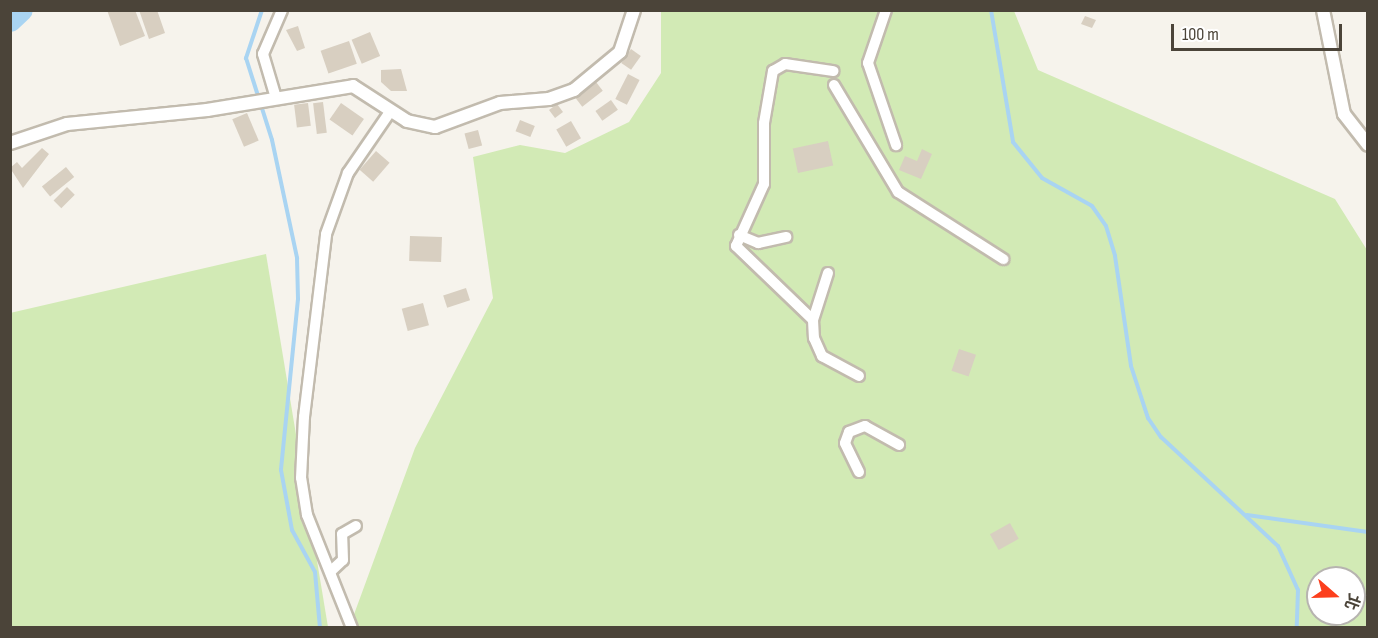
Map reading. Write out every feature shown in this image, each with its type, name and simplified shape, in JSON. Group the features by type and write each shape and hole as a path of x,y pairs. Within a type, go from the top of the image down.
{"street":[{"path":"271,99 264,54 282,10"},
{"path":"10,143 67,124 250,103 353,86 390,112 435,127 500,102 561,96 620,52 634,10"},
{"path":"886,10 868,63 896,145"},
{"path":"1323,10 1344,114 1368,145"},
{"path":"833,71 785,64 773,71 764,123 764,184 739,235 738,251 784,287 813,320 822,356 859,376"},
{"path":"834,85 898,192 1003,259"},
{"path":"352,627 307,515 301,478 322,250 348,173 390,112"},
{"path":"739,235 758,243 786,237"},
{"path":"813,320 828,273"},
{"path":"859,472 844,443 849,432 865,426 899,445"},
{"path":"331,570 343,560 342,534 356,526"}],"green space":[{"path":"661,11 1014,11 1038,70 1335,199 1367,250 1367,627 349,628 415,448 493,298 473,157 520,145 565,153 629,122 661,73"},
{"path":"266,254 328,627 11,627 10,313"}],"building":[{"path":"107,10 135,10 145,36 120,46"},
{"path":"139,10 157,10 165,33 149,39"},
{"path":"1085,16 1096,20 1092,28 1081,24"},
{"path":"298,26 305,48 297,51 286,30"},
{"path":"370,32 380,56 362,64 352,40"},
{"path":"349,41 357,64 328,73 321,51"},
{"path":"631,49 641,56 631,70 621,63"},
{"path":"401,69 407,91 391,91 381,82 381,70"},
{"path":"628,74 640,80 627,105 615,99"},
{"path":"596,82 603,91 582,107 576,98"},
{"path":"611,100 618,110 602,121 595,111"},
{"path":"323,102 327,133 317,134 313,103"},
{"path":"308,103 311,126 297,128 294,105"},
{"path":"341,103 364,119 352,135 330,119"},
{"path":"557,104 563,112 555,118 549,110"},
{"path":"247,113 259,141 244,147 232,119"},
{"path":"520,120 535,126 530,137 516,131"},
{"path":"571,121 581,138 566,147 556,130"},
{"path":"478,130 482,145 469,149 464,134"},
{"path":"828,141 833,165 798,173 793,148"},
{"path":"42,148 49,154 23,188 10,168 17,162 22,168"},
{"path":"922,149 932,154 921,179 899,170 905,156 917,161"},
{"path":"376,151 390,163 373,182 360,170"},
{"path":"66,167 74,177 50,197 42,187"},
{"path":"67,187 75,195 61,208 54,200"},
{"path":"410,236 442,237 441,262 409,261"},
{"path":"466,288 470,300 447,308 443,295"},
{"path":"423,303 429,325 408,331 402,309"},
{"path":"959,349 976,355 969,377 952,371"},
{"path":"1010,523 1019,539 999,550 990,534"}],"waterway":[{"path":"10,21 22,10"},
{"path":"262,10 246,58 272,140 297,258 298,299 281,470 292,530 315,572 320,628"},
{"path":"991,10 1013,142 1042,178 1092,206 1106,226 1115,256 1131,366 1148,418 1161,437 1278,546 1298,590 1297,628"},
{"path":"1247,515 1368,532"}]}
